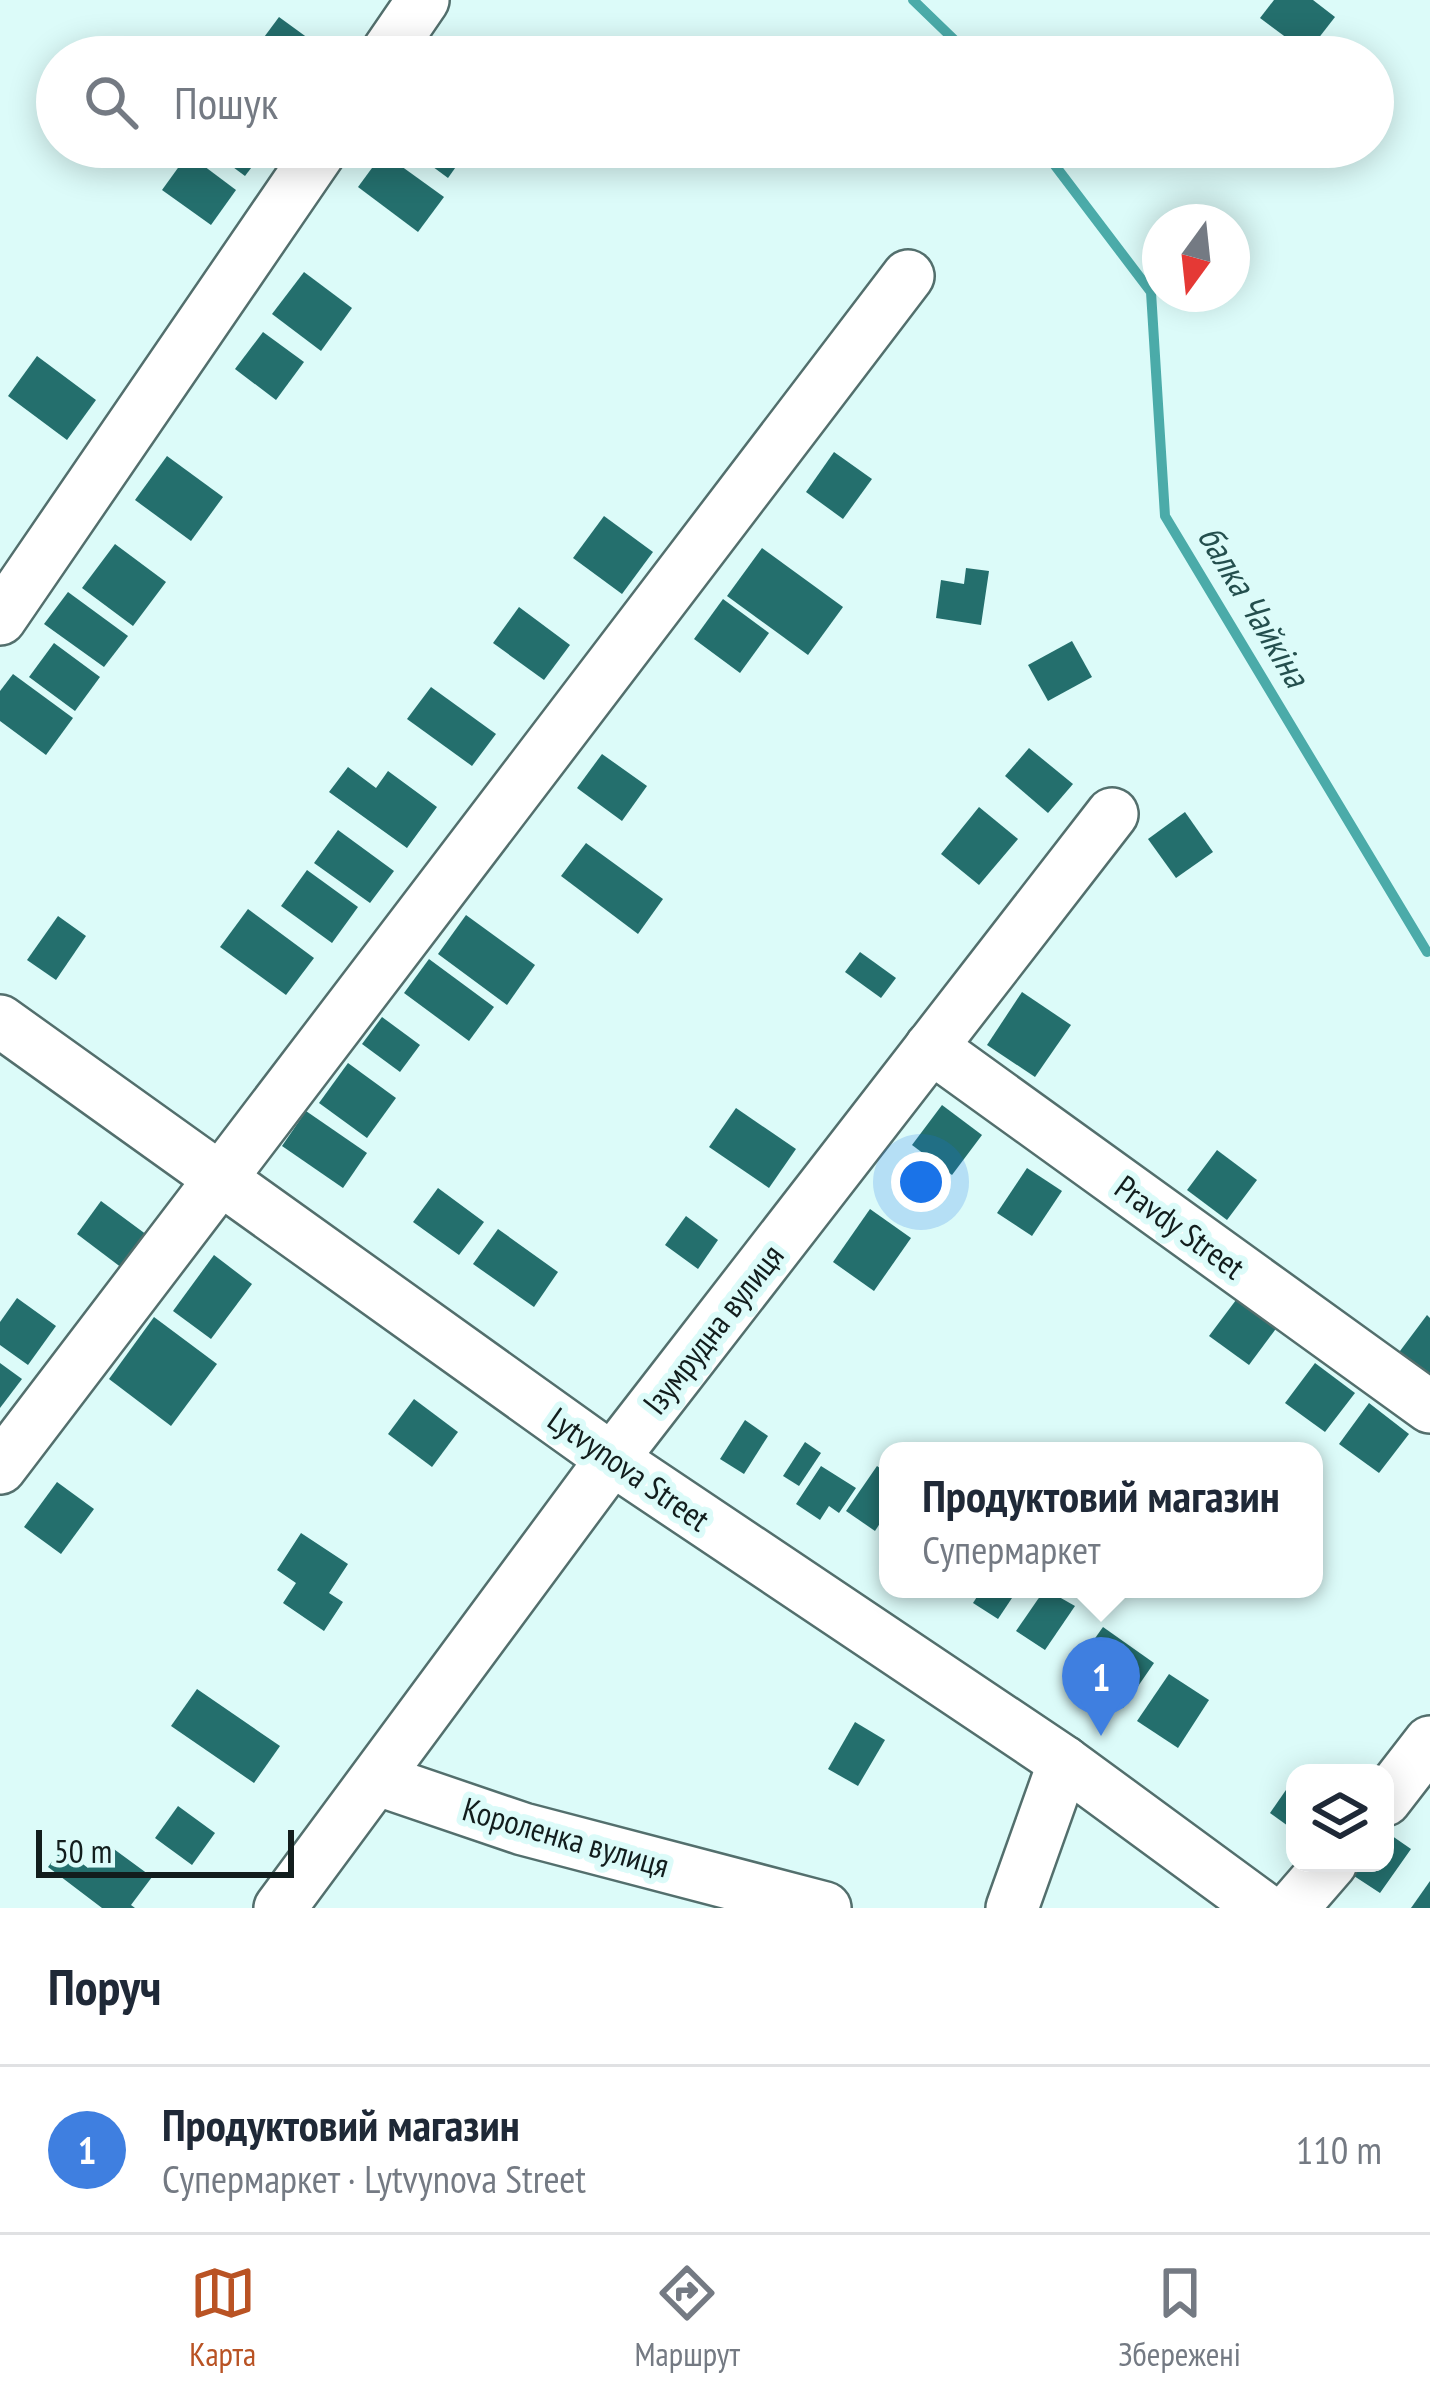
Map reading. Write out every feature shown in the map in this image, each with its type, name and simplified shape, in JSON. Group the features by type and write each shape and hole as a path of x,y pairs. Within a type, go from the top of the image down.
{"street":[{"path":"398,36 423,0"},
{"path":"0,619 309,168"},
{"path":"0,1468 908,275"},
{"name":"Ізумрудна вулиця","path":"280,1908 612,1460 1112,814"},
{"name":"Lytvynova Street","path":"0,1022 612,1460 1064,1762 1263,1908"},
{"name":"Pravdy Street","path":"931,1047 1430,1406"},
{"path":"1394,1788 1430,1742"},
{"path":"1012,1908 1064,1762"},
{"name":"Короленка вулиця","path":"379,1780 523,1829 825,1908"},
{"path":"1292,1908 1322,1872"}],"building":[{"path":"1274,0 1313,0 1335,17 1320,36 1284,36 1260,18"},
{"path":"279,17 305,36 265,36"},
{"path":"178,168 207,168 236,190 211,225 162,190"},
{"path":"372,168 404,168 444,197 418,232 358,187"},
{"path":"434,168 455,168 448,178"},
{"path":"304,272 352,308 321,351 272,314"},
{"path":"263,332 304,362 276,400 235,369"},
{"path":"37,356 96,400 67,440 8,396"},
{"path":"834,452 872,479 843,519 806,492"},
{"path":"167,456 223,497 191,541 135,500"},
{"path":"604,516 653,552 622,594 573,558"},
{"path":"115,544 166,582 133,626 82,588"},
{"path":"762,548 843,607 808,655 727,596"},
{"path":"966,568 989,571 981,625 936,618 941,580 964,584"},
{"path":"68,592 128,636 104,667 44,624"},
{"path":"723,599 769,633 740,673 694,639"},
{"path":"519,607 570,645 544,680 493,643"},
{"path":"1072,641 1092,677 1048,701 1028,665"},
{"path":"54,643 100,677 75,711 29,677"},
{"path":"13,674 73,718 46,755 0,721 0,691"},
{"path":"431,687 496,734 472,766 407,719"},
{"path":"1029,748 1073,784 1048,813 1005,776"},
{"path":"602,754 647,786 622,821 577,788"},
{"path":"348,767 376,788 388,771 437,807 407,848 329,792"},
{"path":"979,807 1018,839 979,885 941,854"},
{"path":"1185,812 1213,852 1176,878 1148,839"},
{"path":"338,830 394,871 370,903 314,863"},
{"path":"586,843 663,899 638,934 561,876"},
{"path":"307,870 358,907 332,943 281,906"},
{"path":"248,909 314,958 286,995 220,947"},
{"path":"466,915 535,965 507,1005 438,954"},
{"path":"58,916 86,936 56,980 27,960"},
{"path":"860,952 896,978 881,998 845,972"},
{"path":"429,959 494,1007 469,1041 404,993"},
{"path":"1022,992 1071,1025 1035,1077 987,1045"},
{"path":"382,1017 420,1045 400,1072 362,1044"},
{"path":"348,1063 396,1098 367,1138 319,1103"},
{"path":"942,1105 982,1135 952,1175 912,1145"},
{"path":"736,1108 796,1149 769,1188 709,1147"},
{"path":"306,1111 367,1153 343,1188 282,1146"},
{"path":"1217,1150 1257,1180 1227,1220 1187,1190"},
{"path":"1027,1168 1062,1191 1032,1236 997,1213"},
{"path":"438,1188 484,1222 459,1255 413,1222"},
{"path":"101,1201 147,1235 122,1268 77,1234"},
{"path":"870,1209 911,1238 874,1291 833,1262"},
{"path":"686,1216 718,1240 698,1269 665,1245"},
{"path":"498,1229 558,1272 534,1307 473,1264"},
{"path":"214,1255 252,1284 211,1339 173,1311"},
{"path":"1239,1296 1278,1326 1249,1365 1209,1336"},
{"path":"17,1298 56,1326 28,1365 0,1345 0,1322"},
{"path":"1427,1315 1430,1318 1430,1380 1397,1355"},
{"path":"154,1317 217,1364 171,1426 109,1379"},
{"path":"0,1363 22,1379 0,1408"},
{"path":"1315,1363 1355,1393 1325,1432 1285,1403"},
{"path":"414,1399 458,1432 432,1467 388,1434"},
{"path":"1369,1403 1409,1434 1379,1473 1339,1444"},
{"path":"745,1420 768,1436 744,1474 720,1459"},
{"path":"805,1442 821,1453 799,1486 783,1476"},
{"path":"821,1466 856,1488 839,1513 829,1506 820,1520 796,1504"},
{"path":"877,1466 879,1525 875,1531 846,1511"},
{"path":"57,1482 94,1509 61,1554 24,1527"},
{"path":"301,1533 348,1564 329,1593 343,1602 324,1631 283,1603 296,1583 277,1570"},
{"path":"976,1598 1012,1598 998,1619 973,1603"},
{"path":"1039,1598 1061,1598 1075,1606 1045,1650 1016,1631"},
{"path":"1103,1627 1154,1663 1123,1708 1071,1672"},
{"path":"1169,1674 1209,1700 1178,1748 1137,1721"},
{"path":"197,1689 280,1746 254,1783 171,1726"},
{"path":"855,1722 885,1740 858,1786 828,1769"},
{"path":"1286,1790 1286,1825 1270,1813"},
{"path":"178,1806 215,1833 192,1865 155,1838"},
{"path":"1394,1837 1411,1849 1380,1893 1351,1874 1394,1872"},
{"path":"107,1844 152,1877 131,1905 135,1908 102,1908 48,1867 62,1848 88,1868"},
{"path":"1430,1881 1430,1908 1411,1908"}],"waterway":[{"name":"балка Чайкіна","path":"913,0 950,36"},
{"name":"балка Чайкіна","path":"1057,168 1151,292 1165,516 1427,952"}],"place":[{"name":"Продуктовий магазин","path":"1101,1736"}]}
